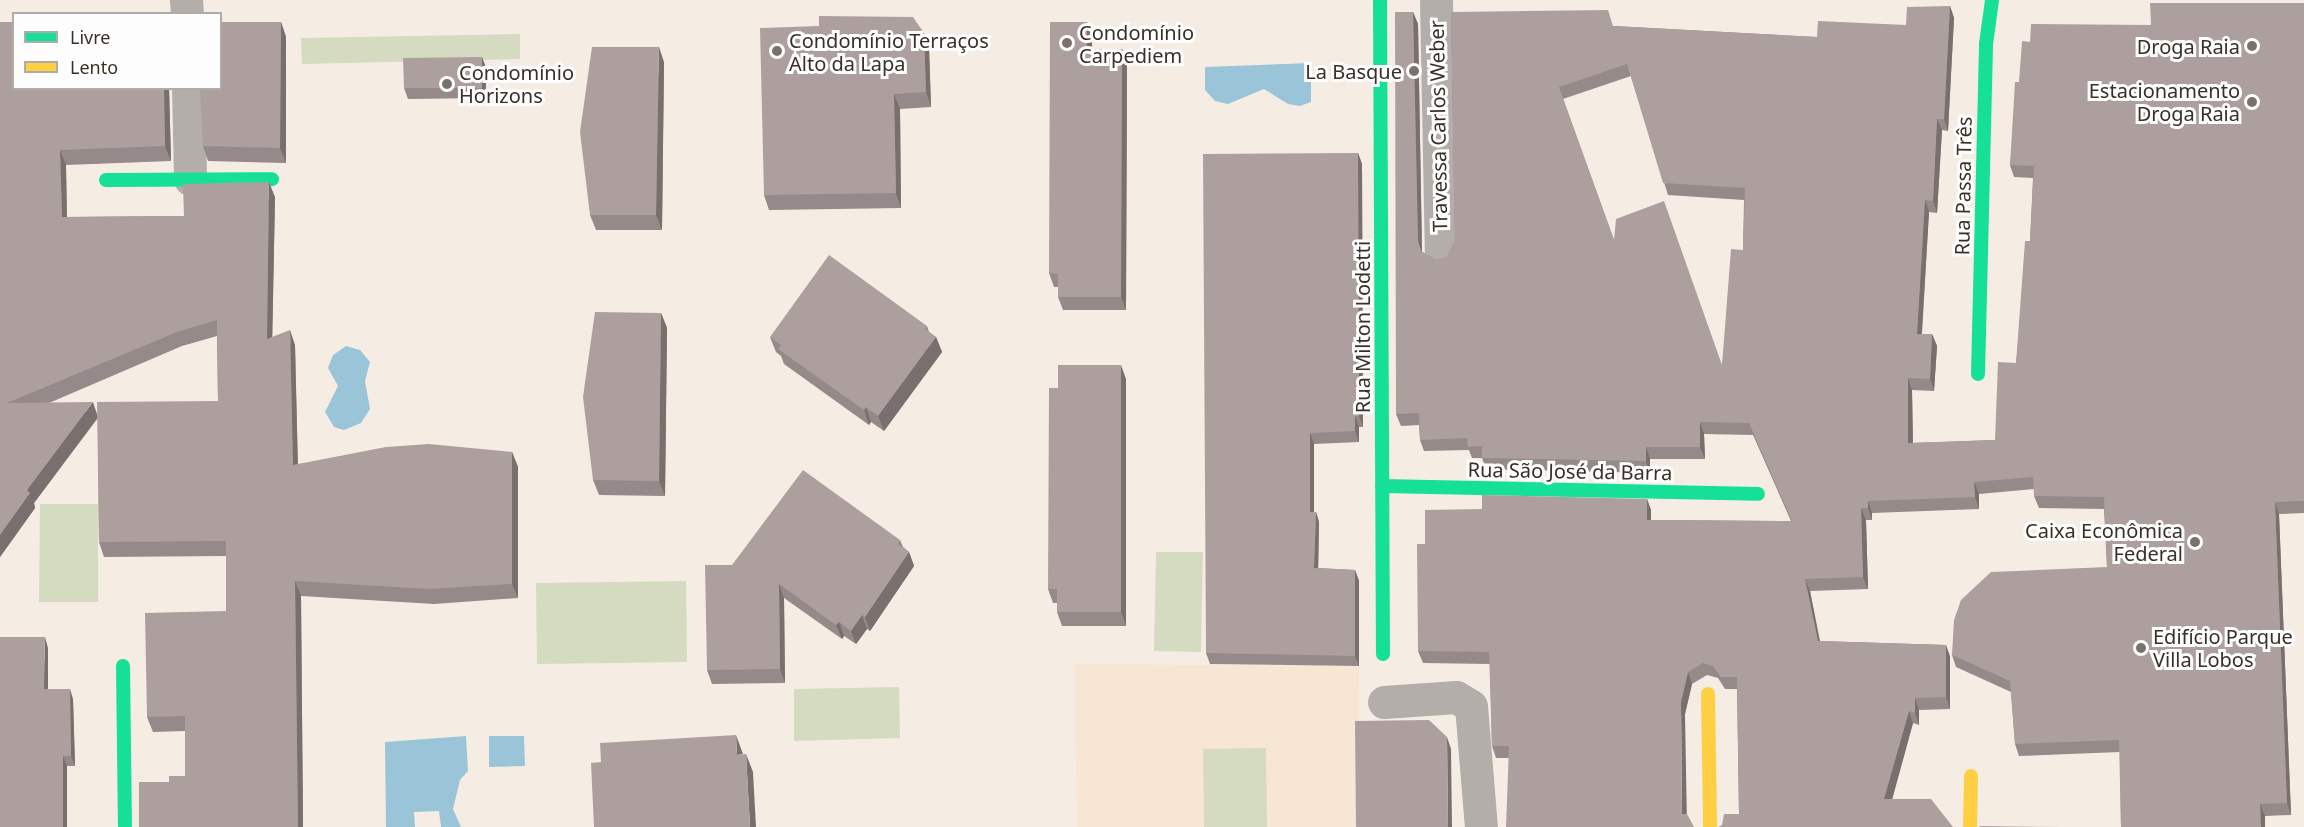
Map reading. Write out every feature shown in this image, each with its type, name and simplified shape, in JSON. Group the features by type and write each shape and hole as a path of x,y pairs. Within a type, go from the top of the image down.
{"street":[{"name":"Rua Milton Lodetti","path":"1380,0 1383,654"},
{"name":"Travessa Carlos Weber","path":"1436,0 1441,253"},
{"name":"Rua Passa Três","path":"1978,374 1986,44 1992,0"},
{"path":"188,90 190,178"},
{"path":"106,180 272,179"},
{"name":"Rua São José da Barra","path":"1382,486 1758,494"},
{"path":"123,666 125,827"},
{"path":"1708,694 1710,827"},
{"path":"1384,702 1456,697 1471,706 1481,827"},
{"path":"1970,827 1971,776"}],"shaded area":[{"path":"1074,664 1359,666 1360,827 1077,827"}],"green space":[{"path":"520,34 520,59 302,64 301,38"},
{"path":"40,504 98,504 98,602 39,602"},
{"path":"1156,552 1203,552 1201,652 1154,651"},
{"path":"686,581 687,662 537,664 536,583"},
{"path":"899,687 900,738 794,741 794,689"},
{"path":"1266,748 1267,827 1204,827 1203,749"}],"water":[{"path":"1311,63 1311,102 1300,106 1288,104 1264,89 1228,104 1215,101 1205,90 1205,67"},
{"path":"346,346 360,350 370,362 365,381 370,409 361,423 344,430 334,427 325,412 338,386 328,368 333,355"},
{"path":"466,736 468,771 460,780 453,809 461,827 441,827 439,811 414,812 415,827 386,827 385,742"},
{"path":"489,736 524,736 525,766 489,767"}],"building":[{"path":"2150,3 2304,3 2304,501 2275,502 2287,803 2260,804 2261,827 2121,827 2119,740 2015,744 2010,681 1952,655 1954,620 1961,600 1991,572 2107,567 2104,497 2034,496 2033,477 1974,482 1975,497 1868,501 1868,508 1861,508 1863,577 1805,579 1818,641 1946,645 1946,697 1915,698 1915,713 1909,711 1884,799 1931,799 1953,827 1718,827 1722,825 1724,814 1739,814 1737,677 1721,677 1713,666 1703,663 1688,672 1681,702 1682,814 1687,814 1694,827 1506,827 1509,746 1492,746 1489,652 1418,651 1417,544 1425,544 1425,510 1482,509 1482,495 1647,499 1647,520 1792,521 1749,423 1700,422 1700,447 1646,447 1646,461 1482,458 1482,446 1468,447 1467,438 1420,440 1419,413 1396,414 1395,12 1413,12 1418,241 1421,251 1436,260 1447,257 1455,241 1451,12 1608,10 1613,26 1817,37 1818,21 1906,25 1907,7 1950,6 1944,119 1937,119 1933,201 1925,200 1917,334 1932,334 1930,379 1908,378 1908,443 1995,440 1998,362 2016,363 2025,241 2030,241 2034,166 2010,165 2015,82 2019,82 2022,41 2030,42 2031,24 2151,25","holes":["1627,64 1663,183 1745,188 1743,250 1731,249 1722,365 1664,201 1616,219 1614,240 1559,87"]},
{"path":"819,16 913,17 924,33 926,92 894,94 896,193 764,195 760,28 819,26"},
{"path":"0,22 12,22 12,90 164,90 165,146 60,150 62,217 184,216 183,184 269,182 267,339 290,330 293,465 386,447 429,444 512,452 512,584 429,589 295,581 298,827 139,827 139,782 169,782 169,776 185,776 185,716 147,717 145,613 226,611 226,541 99,542 97,402 218,401 217,320 177,332 7,403 93,402 27,490 30,493 0,535"},
{"path":"222,22 281,22 280,148 203,146 200,90 222,90"},
{"path":"1050,22 1087,22 1087,49 1122,49 1121,297 1058,297 1058,274 1049,273"},
{"path":"592,47 659,47 656,215 590,215 580,132"},
{"name":"Condomínio Horizons","path":"482,57 482,88 404,88 403,58"},
{"path":"1358,153 1359,416 1355,416 1355,431 1310,433 1310,512 1316,512 1314,568 1355,570 1355,656 1206,653 1203,154"},
{"path":"829,255 927,326 925,329 936,337 878,416 866,407 864,410 778,349 781,345 770,337"},
{"path":"595,312 661,313 659,481 593,480 583,397"},
{"path":"1058,365 1121,365 1121,612 1057,612 1057,589 1048,589 1049,388 1058,388"},
{"path":"803,470 900,540 898,544 909,552 865,617 862,615 851,631 839,622 836,625 779,584 780,669 707,670 705,565 732,565"},
{"path":"0,637 45,637 44,689 70,689 71,756 63,756 63,827 0,827"},
{"path":"1429,720 1447,737 1448,827 1356,827 1355,721"},
{"path":"736,735 737,755 746,754 750,827 594,827 591,763 601,762 600,743"},
{"path":"1980,826 2061,827 1979,827"}],"traffic: fast":[{"path":"1380,0 1383,654"},
{"path":"1978,374 1986,44 1992,0"},
{"path":"106,180 272,179"},
{"path":"1382,486 1758,494"},
{"path":"123,666 125,827"}],"traffic: slow":[{"path":"1708,694 1710,827"},
{"path":"1970,827 1971,776"}],"place":[{"name":"Condomínio Carpediem","path":"1067,43"},
{"name":"Droga Raia","path":"2252,46"},
{"name":"Condomínio Terraços Alto da Lapa","path":"777,51"},
{"name":"La Basque","path":"1414,71"},
{"name":"Condomínio Horizons","path":"447,84"},
{"name":"Estacionamento Droga Raia","path":"2252,102"},
{"name":"Caixa Econômica Federal","path":"2195,542"},
{"name":"Edifício Parque Villa Lobos","path":"2141,648"}]}
